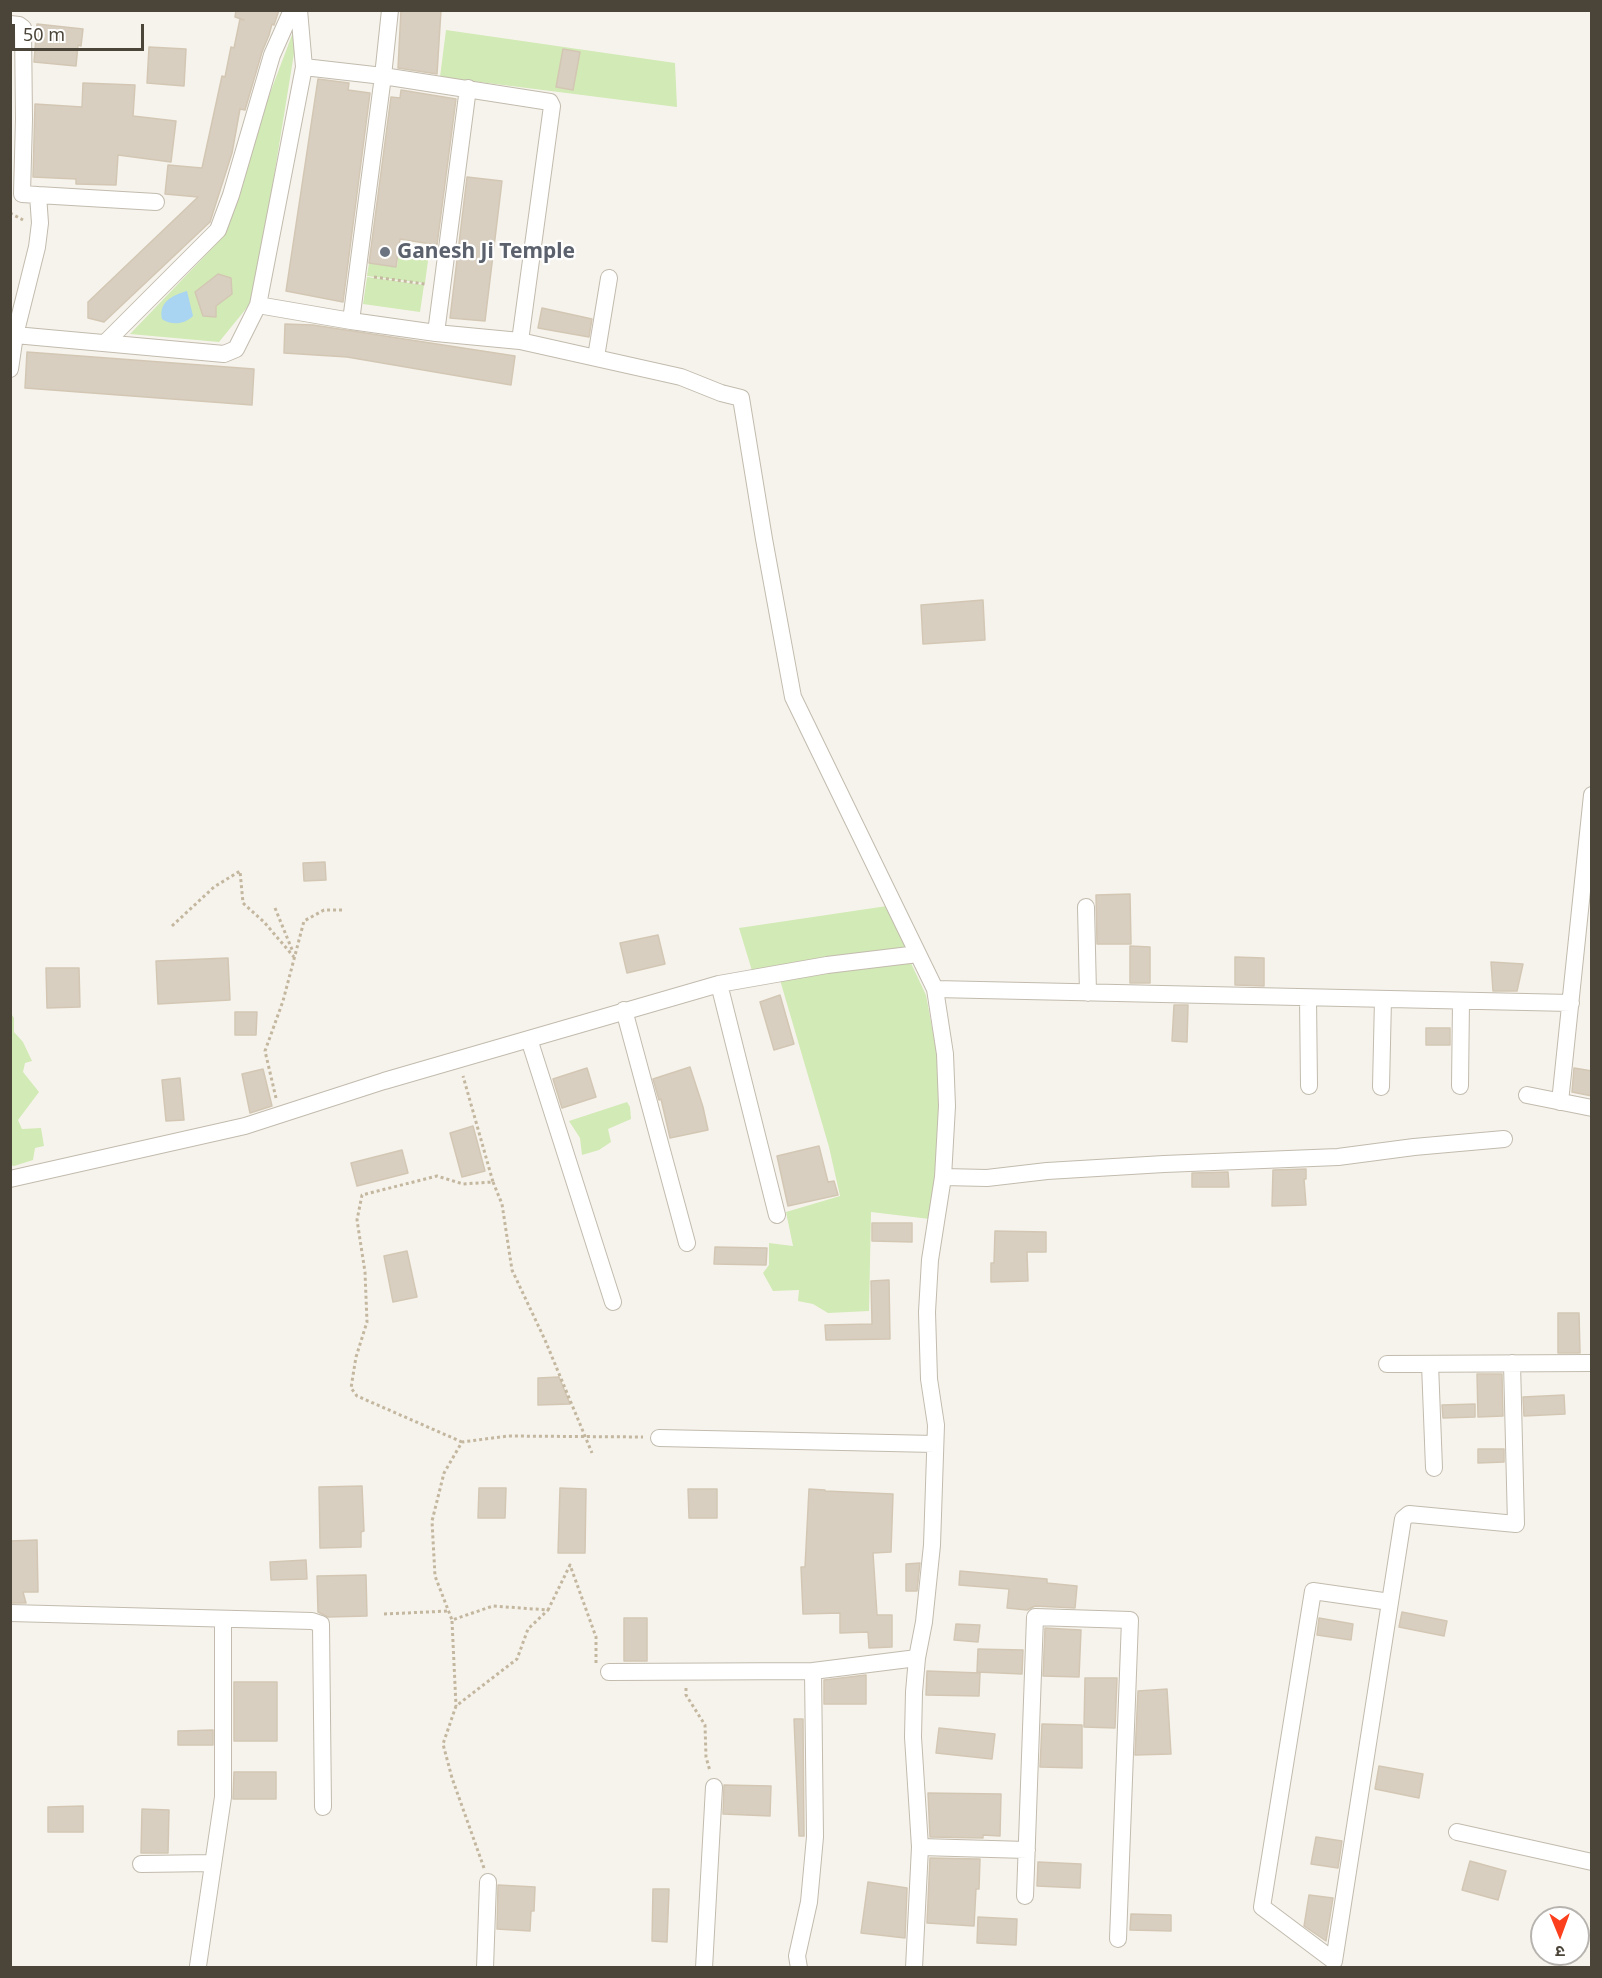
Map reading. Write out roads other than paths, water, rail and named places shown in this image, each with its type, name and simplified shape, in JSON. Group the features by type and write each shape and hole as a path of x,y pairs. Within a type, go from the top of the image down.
{"street":[{"path":"105,343 218,230 231,195 272,55 292,10"},
{"path":"15,335 224,354 236,349 258,305 304,67 298,10"},
{"path":"351,321 390,10"},
{"path":"10,24 21,25 23,28 22,194 156,202"},
{"path":"304,67 468,88 546,101 552,106 520,341"},
{"path":"436,333 468,88"},
{"path":"10,369 15,335 37,248 39,195"},
{"path":"596,357 609,278"},
{"path":"258,305 436,333 520,341 681,377 721,393 741,398 793,697 935,989 945,1054 947,1106 943,1177 930,1260 927,1312 929,1379 936,1425 932,1545 924,1622 916,1658 913,1737 920,1847 914,1968"},
{"path":"1560,1102 1592,795"},
{"path":"1086,907 1088,993"},
{"path":"10,1179 245,1126 384,1081 719,984 827,965 918,954"},
{"path":"719,984 777,1215"},
{"path":"935,989 1571,1004"},
{"path":"1308,998 1309,1086"},
{"path":"1381,1087 1383,999"},
{"path":"1460,1086 1461,1001"},
{"path":"624,1010 687,1243"},
{"path":"529,1039 613,1302"},
{"path":"1527,1095 1592,1108"},
{"path":"943,1177 987,1178 1047,1171 1277,1158 1338,1157 1504,1139"},
{"path":"1334,1965 1403,1519 1410,1514 1516,1524 1512,1363"},
{"path":"1386,1364 1592,1363"},
{"path":"1430,1364 1434,1468"},
{"path":"659,1438 935,1444"},
{"path":"1334,1965 1262,1907 1313,1591 1390,1602"},
{"path":"10,1613 312,1621 321,1624 323,1807"},
{"path":"1025,1896 1035,1617 1130,1620 1118,1939"},
{"path":"198,1966 223,1797 223,1619"},
{"path":"609,1672 813,1671 916,1658"},
{"path":"799,1968 797,1956 809,1902 815,1837 813,1671"},
{"path":"704,1968 714,1787"},
{"path":"1457,1832 1592,1862"},
{"path":"920,1847 1027,1850"},
{"path":"141,1864 213,1863"},
{"path":"485,1968 488,1882"}],"water":[{"path":"187,291 193,316 178,323 170,323 162,319 164,304 172,297"}],"place":[{"name":"Ganesh Ji Temple","path":"385,252"}]}
